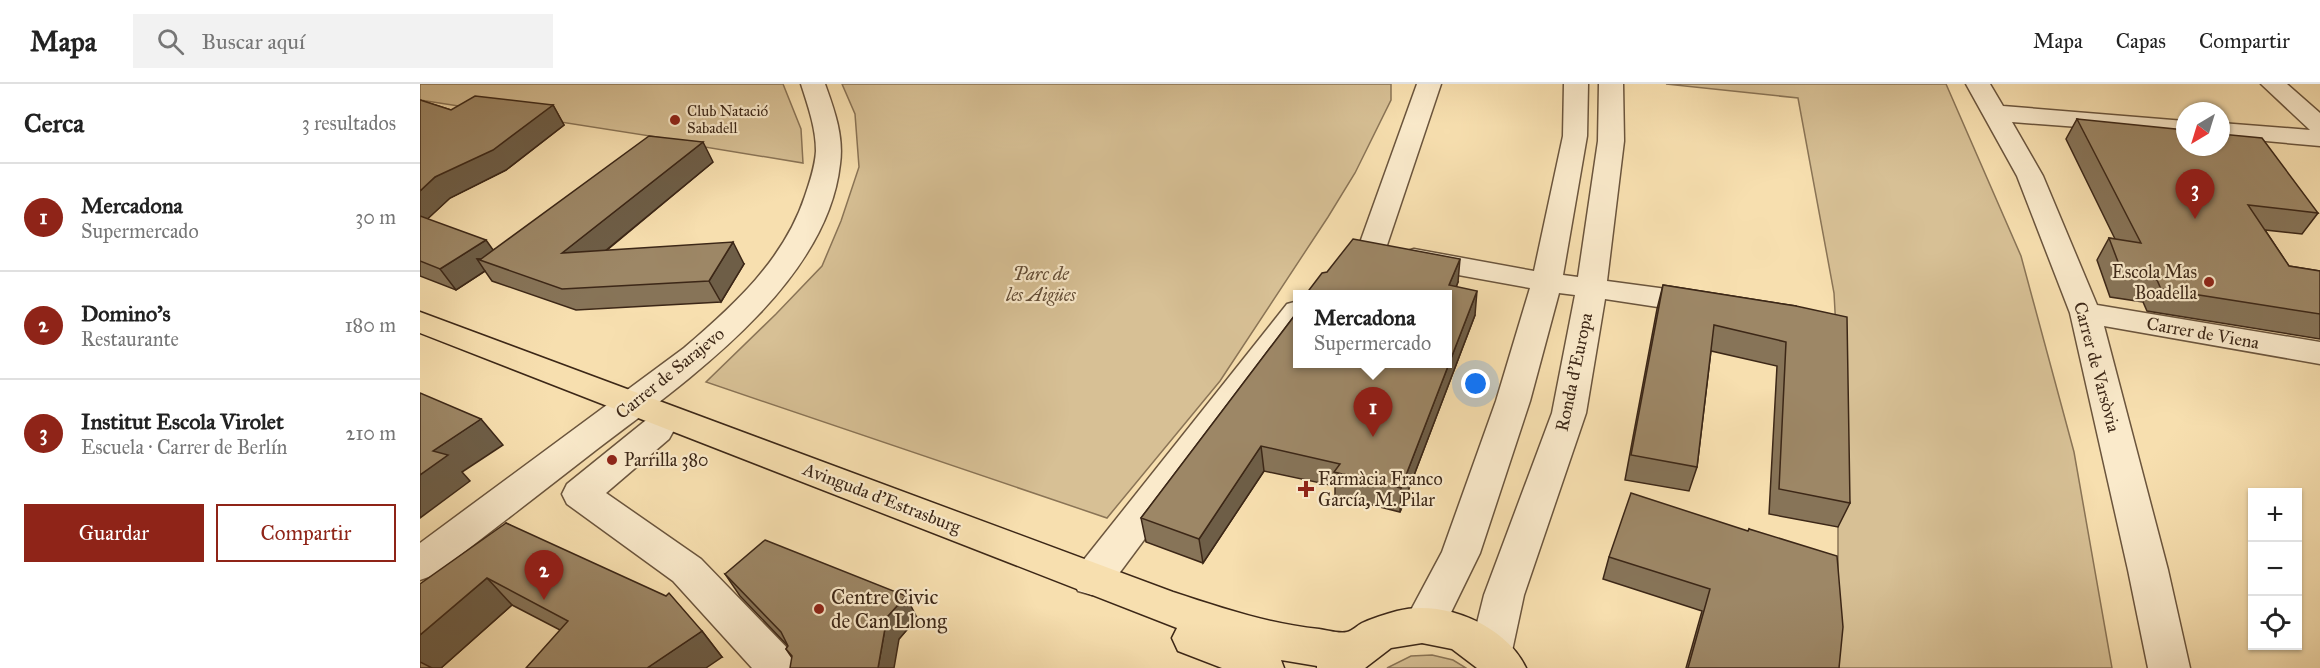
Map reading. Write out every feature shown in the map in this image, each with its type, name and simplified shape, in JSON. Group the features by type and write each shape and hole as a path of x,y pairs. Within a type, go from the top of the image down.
{"main road":[{"name":"Avinguda d'Estrasburg","path":"420,322 637,417 1243,657 1263,668"},
{"name":"Avinguda d'Estrasburg","path":"420,338 556,391 637,417 1241,632 1344,659"},
{"path":"1344,659 1371,638 1394,628 1424,625 1459,632 1498,659"}],"street":[{"name":"Carrer de Sarajevo","path":"420,564 637,417 781,270 818,202 826,172 829,148 826,123 813,84"},
{"path":"1371,251 1429,84"},
{"path":"1424,625 1461,553 1513,401 1548,282 1575,136 1576,84"},
{"name":"Ronda d'Europa","path":"1498,659 1504,596 1569,413 1591,288 1611,141 1611,84"},
{"name":"Carrer de Varsòvia","path":"1978,84 2030,176 2085,313 2148,570 2169,668"},
{"path":"2273,84 2320,126"},
{"path":"1994,113 2176,127"},
{"path":"2230,131 2320,138"},
{"path":"1341,255 1348,247 1548,282 1728,307"},
{"name":"Carrer de Viena","path":"2085,313 2320,353"},
{"path":"1092,579 1293,317"},
{"path":"637,417 580,494 687,570 779,668"}],"green space":[{"name":"Club Natació Sabadell","path":"420,84 783,84 801,129 803,163 662,140 663,138 420,100"},
{"name":"Parc de les Aigües","path":"842,84 1391,84 1391,100 1355,173 1220,381 1107,518 706,382 822,266 841,221 859,167 855,114"},
{"path":"1666,84 1946,84 2021,256 2074,452 2112,668 1829,668 1838,577 1838,366 1834,293 1798,98"},
{"path":"1432,655 1453,660 1466,668 1387,668 1411,656"}],"building":[{"path":"475,96 553,105 493,150 435,177 420,191 420,100 451,110"},
{"path":"2077,119 2176,129 2176,156 2230,156 2230,135 2262,138 2318,213 2248,205 2289,266 2320,271 2320,314 2161,289 2157,280 2123,275 2109,238 2141,243"},
{"path":"649,136 703,142 562,253 733,242 709,281 562,289 477,259 481,259"},
{"path":"420,216 486,240 440,269 420,261"},
{"path":"1353,239 1460,259 1449,285 1477,291 1452,356 1452,290 1309,290 1322,273 1327,272"},
{"path":"1663,285 1796,306 1847,317 1850,503 1779,489 1786,342 1714,325 1697,467 1631,455"},
{"path":"1293,318 1293,368 1447,368 1401,488 1334,472 1340,464 1261,446 1199,539 1141,518"},
{"path":"420,393 481,419 433,451 448,455 420,475"},
{"path":"1631,493 1748,531 1749,529 1837,556 1843,627 1839,668 1688,668 1710,589 1609,557"},
{"path":"506,523 666,596 669,593 702,631 647,668 526,668 568,621 487,578 420,635 420,584"},
{"name":"Centre Civic de Can Llong","path":"765,540 906,596 887,617 878,668 790,668 792,656 786,649 788,646 781,632 725,574"},
{"path":"420,662 432,668 420,668"}],"place":[{"name":"Club Natació Sabadell","path":"675,120"},
{"name":"Institut Escola Virolet","path":"2195,219"},
{"name":"Escola Mas Boadella","path":"2209,282"},
{"name":"Mercadona","path":"1373,437"},
{"name":"Parrilla 380","path":"612,460"},
{"name":"Farmàcia Franco García, M. Pilar","path":"1306,489"},
{"name":"Domino's","path":"544,600"},
{"name":"Centre Civic de Can Llong","path":"819,609"}]}
